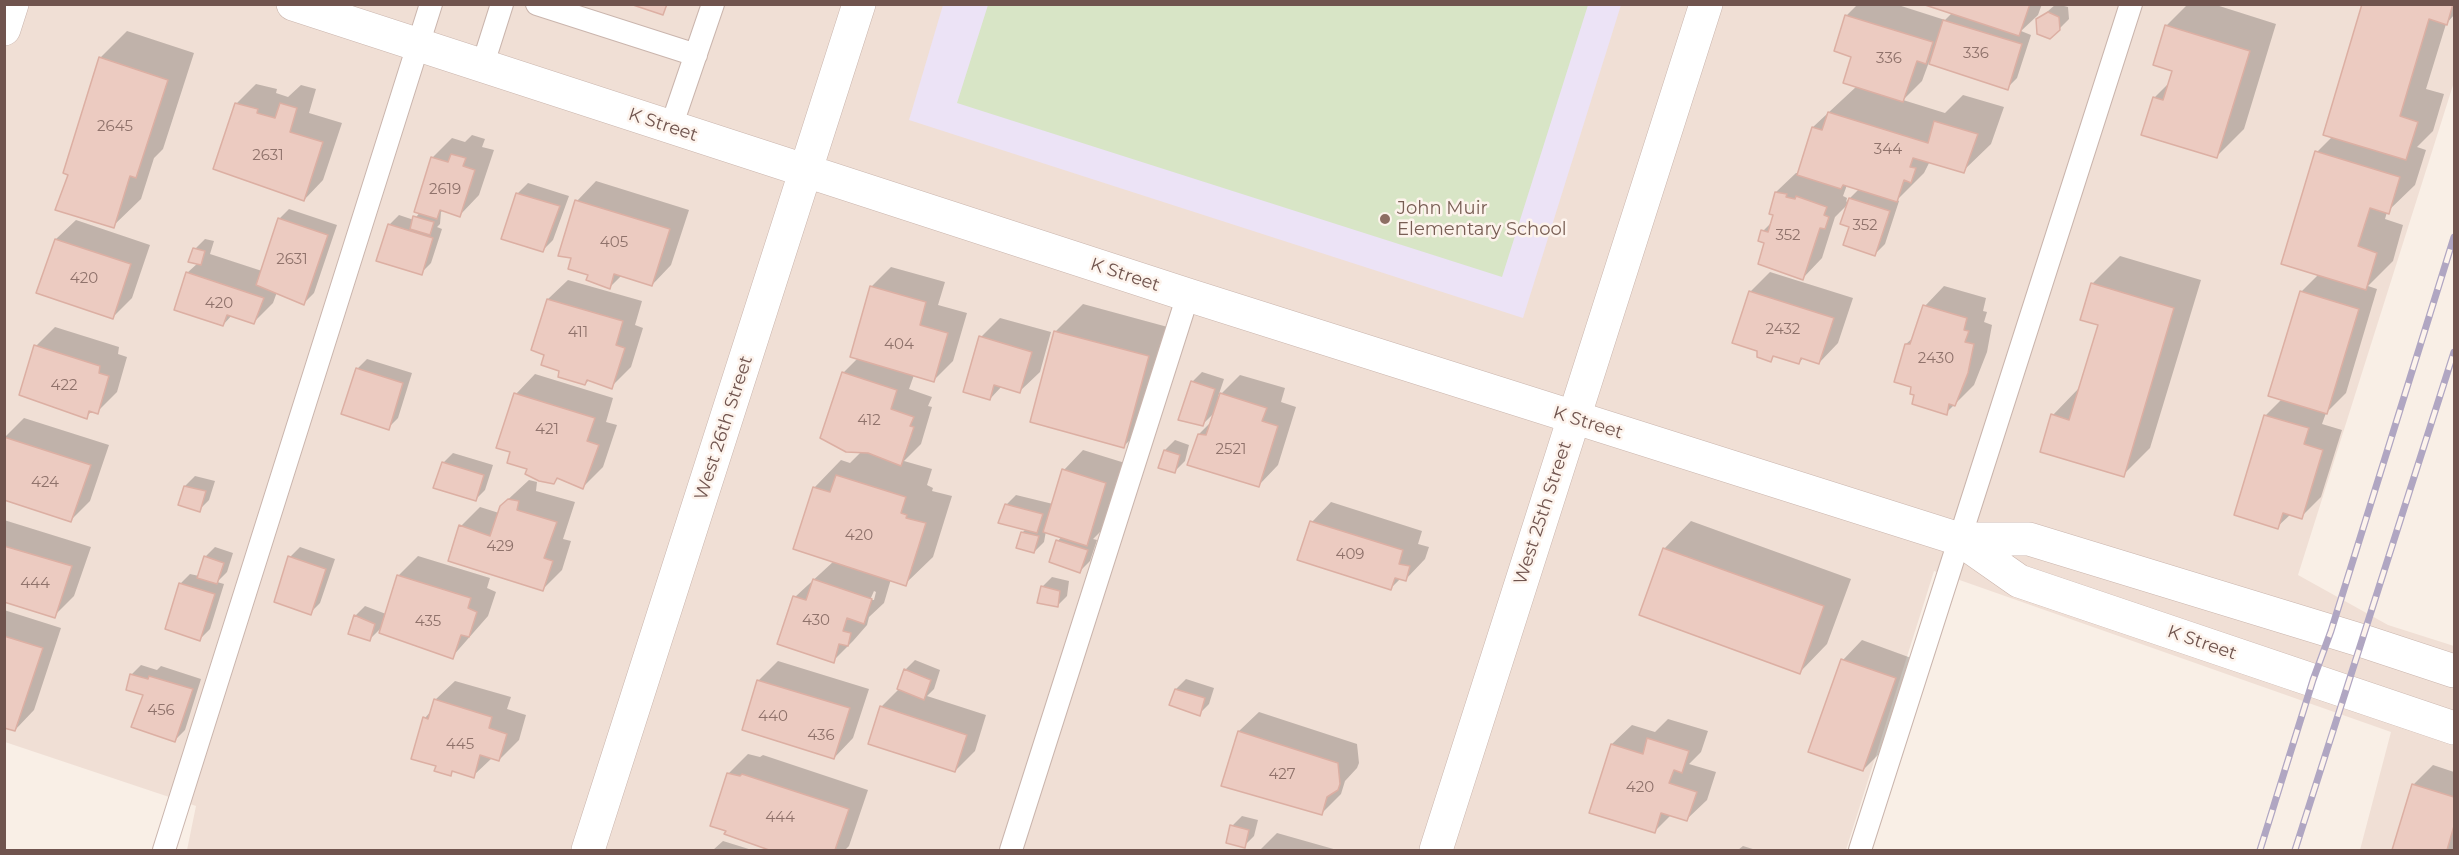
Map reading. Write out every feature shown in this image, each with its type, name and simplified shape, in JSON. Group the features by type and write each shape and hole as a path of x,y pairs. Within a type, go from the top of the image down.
{"street":[{"path":"4,29 12,4"},
{"name":"K Street","path":"293,4 1188,295 1959,539 2019,581 2454,728"},
{"name":"West 26th Street","path":"588,850 859,4"},
{"name":"West 25th Street","path":"1436,850 1706,4"},
{"name":"K Street","path":"1959,539 2029,538 2454,671"}],"lane":[{"path":"164,850 431,4"},
{"path":"482,67 502,4"},
{"path":"537,4 696,55"},
{"path":"671,127 713,4"},
{"path":"1860,850 2131,4"},
{"path":"1011,850 1188,295"}],"shaded area":[{"path":"5,5 2454,5 2454,82 2298,575 2388,625 2454,646 2454,850 2360,850 2391,732 1934,571 1846,850 187,850 196,806 5,742"},
{"name":"John Muir Elementary School","path":"943,5 1621,5 1523,318 909,120"}],"green space":[{"name":"John Muir Elementary School","path":"988,4 1588,5 1502,277 957,103"}],"building":[{"path":"630,4 667,4 663,15"},
{"path":"1922,4 2030,4 2019,36"},
{"path":"2362,4 2453,4 2447,25 2429,19 2400,116 2418,122 2406,160 2323,135"},
{"path":"2048,12 2059,17 2060,30 2050,39 2037,34 2036,19"},
{"path":"1845,15 1933,42 1926,64 1917,61 1903,102 1843,83 1851,57 1834,51"},
{"path":"1943,20 2022,44 2008,90 1929,64"},
{"path":"2165,25 2250,51 2217,158 2141,135 2153,97 2163,100 2172,71 2153,65"},
{"path":"99,57 168,80 136,178 130,176 114,228 55,210 68,175 63,173"},
{"path":"235,103 258,109 257,113 275,118 280,103 297,108 290,132 323,142 304,201 213,169"},
{"path":"1828,112 1928,143 1934,121 1978,134 1964,173 1913,158 1910,167 1916,168 1911,183 1904,180 1897,202 1843,185 1841,189 1797,175 1812,127 1822,130"},
{"path":"2315,151 2400,177 2389,214 2370,208 2358,246 2377,253 2366,290 2281,264"},
{"path":"451,154 466,158 463,166 475,170 460,217 440,210 437,219 414,212 431,157 448,162"},
{"path":"1775,192 1787,194 1786,197 1795,199 1796,196 1827,207 1824,215 1829,217 1825,229 1820,228 1803,280 1758,264 1764,243 1758,241 1761,230 1768,232 1773,215 1769,214"},
{"path":"516,193 560,206 543,252 501,239"},
{"path":"1849,198 1890,211 1875,256 1843,245 1849,227 1840,224"},
{"path":"575,200 670,229 652,286 614,274 610,289 586,280 588,275 568,269 571,258 558,256"},
{"path":"413,216 434,222 430,235 410,229"},
{"path":"278,218 328,235 304,305 256,285"},
{"path":"388,224 433,238 422,275 376,261"},
{"path":"55,239 131,264 113,319 36,293"},
{"path":"193,248 205,251 201,265 188,262"},
{"path":"186,272 264,298 254,324 227,315 223,326 174,310"},
{"path":"2091,283 2174,308 2124,477 2040,452 2051,414 2069,420 2098,325 2080,320"},
{"path":"870,286 926,302 920,325 948,333 934,382 850,357"},
{"path":"1749,291 1834,318 1819,364 1801,358 1799,364 1773,356 1771,362 1757,357 1757,351 1732,343"},
{"path":"2300,291 2359,309 2327,414 2268,396"},
{"path":"547,299 623,321 616,345 625,348 612,389 587,380 585,385 558,377 559,371 541,365 544,355 531,350"},
{"path":"1923,305 1967,318 1964,330 1969,331 1965,342 1974,344 1968,373 1955,406 1949,404 1947,415 1912,404 1914,395 1910,394 1911,387 1894,382 1905,344 1910,344"},
{"path":"1054,331 1149,356 1124,448 1030,422"},
{"path":"979,336 1032,352 1020,393 994,385 990,400 963,392"},
{"path":"34,345 100,366 99,373 109,376 98,414 89,411 87,419 19,395"},
{"path":"356,368 403,383 389,430 341,414"},
{"path":"842,372 897,390 891,409 914,417 910,426 914,427 901,466 868,453 846,452 820,438"},
{"path":"1191,381 1215,389 1203,426 1178,420"},
{"path":"514,393 595,418 587,441 599,445 583,489 557,478 554,484 539,481 525,474 527,469 507,463 510,452 496,448"},
{"path":"1220,393 1267,408 1262,421 1278,426 1259,487 1187,465 1198,434 1206,435"},
{"path":"2264,415 2309,428 2304,444 2323,450 2302,519 2283,513 2278,529 2234,515"},
{"path":"4,437 91,465 71,522 4,500"},
{"path":"1164,450 1180,455 1175,473 1158,468"},
{"path":"442,462 484,475 476,501 433,488"},
{"path":"1062,469 1106,483 1087,546 1043,532"},
{"path":"836,475 906,497 901,513 907,515 906,518 926,523 906,586 793,549 813,487 830,492"},
{"path":"184,486 206,491 200,512 178,505"},
{"path":"508,499 519,501 517,510 557,522 544,558 553,561 543,591 448,561 459,525 490,536 500,506"},
{"path":"1005,504 1043,514 1037,533 998,523"},
{"path":"1310,521 1403,550 1399,564 1410,566 1406,581 1395,578 1391,590 1297,560"},
{"path":"1021,532 1039,536 1034,553 1016,548"},
{"path":"1056,540 1088,550 1080,573 1049,562"},
{"path":"4,546 72,566 55,618 4,602"},
{"path":"1663,548 1824,606 1800,674 1639,615"},
{"path":"204,556 224,563 217,584 197,578"},
{"path":"288,556 326,569 311,615 274,602"},
{"path":"397,575 471,598 468,608 477,612 469,637 461,635 453,659 379,633"},
{"path":"813,579 872,599 864,624 847,618 843,631 851,633 848,646 839,644 834,663 777,644 793,596 806,600"},
{"path":"179,583 215,594 200,641 165,629"},
{"path":"1041,586 1060,591 1058,607 1037,603"},
{"path":"354,615 375,624 370,641 348,634"},
{"path":"4,636 43,648 15,731 4,728"},
{"path":"1841,659 1896,678 1863,771 1808,752"},
{"path":"904,669 931,680 924,700 897,689"},
{"path":"130,674 148,679 149,676 193,689 175,742 131,727 143,695 126,690"},
{"path":"757,680 850,708 834,759 742,730"},
{"path":"1175,689 1205,698 1200,716 1169,705"},
{"path":"434,699 492,717 489,728 507,734 499,761 480,755 474,778 452,771 451,776 434,771 436,766 411,759 423,717 428,719"},
{"path":"880,706 967,735 955,772 868,744"},
{"path":"1238,731 1338,763 1340,784 1338,790 1327,797 1322,815 1221,786"},
{"path":"1647,738 1689,751 1682,773 1674,770 1669,783 1697,792 1687,821 1661,813 1655,833 1589,813 1611,744 1643,754"},
{"path":"727,773 740,776 742,774 849,809 835,850 769,850 724,834 726,831 710,826"},
{"path":"2412,784 2454,797 2454,826 2447,850 2392,850"},
{"path":"1230,825 1249,830 1245,848 1226,843"}],"railway":[{"path":"2260,850 2454,237"},
{"path":"2295,850 2454,352"}],"place":[{"name":"John Muir Elementary School","path":"1385,219"}]}
